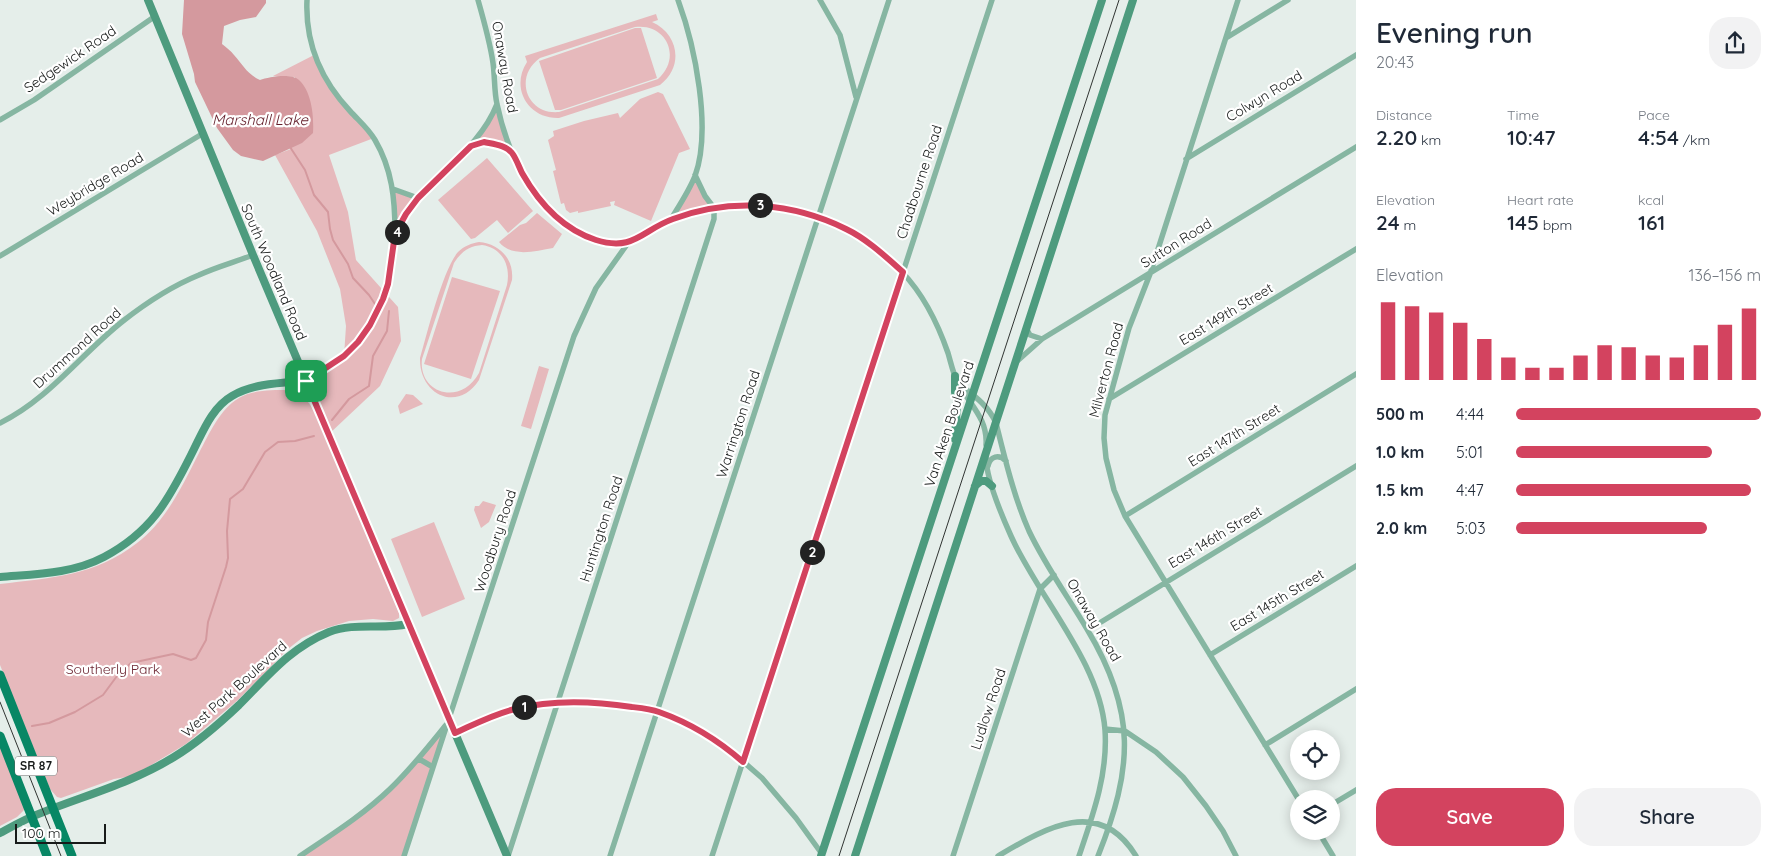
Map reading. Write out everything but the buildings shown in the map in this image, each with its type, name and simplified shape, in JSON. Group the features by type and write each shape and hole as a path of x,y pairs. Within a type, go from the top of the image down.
{"main road":[{"name":"South Woodland Road","path":"148,0 202,134 507,856"},
{"name":"Van Aken Boulevard","path":"822,855 1102,0"},
{"path":"854,856 1133,0"},
{"path":"955,447 957,404 954,392 957,380"},
{"path":"0,577 53,572 80,566 103,557 128,542 150,522 164,504 202,432 215,411 224,402 232,395 257,386 306,381"},
{"path":"975,486 981,481 986,481 992,486"},
{"name":"West Park Boulevard","path":"0,833 32,816 136,778 174,757 217,725 288,656 314,638 344,627 391,627 408,624"},
{"name":"SR 87","path":"0,675 72,856"},
{"name":"SR 87","path":"0,736 48,856"}],"street":[{"path":"306,381 344,356 358,342 379,308 388,284 395,234 393,189 381,151 366,126 334,93 319,67 312,49 307,23 308,0"},
{"name":"Onaway Road","path":"478,0 493,62 497,103 512,151 532,189 545,207 574,230 605,243 628,243"},
{"path":"671,219 695,175 700,154 701,117 698,82 691,44 678,0"},
{"path":"820,0 840,35 856,97"},
{"name":"Warrington Road","path":"610,856 889,0"},
{"name":"Chadbourne Road","path":"712,856 992,0"},
{"name":"Milverton Road","path":"1238,0 1150,274 1129,328 1105,415 1104,438 1106,458 1114,490 1125,516 1293,790"},
{"path":"1226,38 1288,0"},
{"name":"Sedgewick Road","path":"0,120 34,100 154,17"},
{"name":"Colwyn Road","path":"1186,159 1356,55"},
{"path":"395,234 418,198 471,146 488,124 497,103"},
{"name":"Weybridge Road","path":"0,256 202,134"},
{"path":"471,146 480,143 492,144 512,151"},
{"name":"Sutton Road","path":"1014,365 1042,339 1356,147"},
{"path":"695,175 705,196 714,208"},
{"path":"393,189 418,198"},
{"path":"628,243 671,219 714,208 754,204 786,208 846,229 881,253 903,272 936,323 957,380"},
{"name":"Huntington Road","path":"507,856 714,219 714,208"},
{"name":"Woodbury Road","path":"404,856 450,721 574,336 596,288 628,243"},
{"name":"East 149th Street","path":"1109,400 1356,249"},
{"name":"Drummond Road","path":"0,423 26,408 49,391 117,326 160,295 198,275 253,255"},
{"path":"1026,327 1030,335 1042,339"},
{"name":"East 147th Street","path":"1125,516 1356,374"},
{"name":"Onaway Road","path":"957,380 971,397 988,410 996,423 1017,500 1029,531 1088,630 1109,670 1121,709 1125,731 1123,771 1109,828 1098,856"},
{"name":"Onaway Road","path":"971,397 985,427 988,469 1008,531 1018,552 1088,669 1097,692 1105,729 1102,780 1079,856"},
{"path":"988,469 992,458 997,456 1006,461"},
{"name":"East 146th Street","path":"1088,630 1356,466"},
{"name":"East 145th Street","path":"1210,655 1356,566"},
{"name":"Ludlow Road","path":"954,856 1040,589 1054,575"},
{"path":"1265,745 1356,689"},
{"path":"455,733 483,719 516,708 558,701 601,702 657,711 700,730 722,744 743,762 768,785 796,818 822,855"},
{"path":"300,856 336,832 389,790 450,721"},
{"path":"1105,729 1125,731 1156,752 1183,777 1206,806 1236,856"},
{"path":"418,759 434,767"},
{"path":"1340,800 1356,790"},
{"path":"998,856 1033,835 1067,823 1091,821 1109,828 1122,838 1136,856"},
{"path":"1323,840 1333,856"}],"green space":[{"path":"656,14 658,20 652,22 668,34 673,42 675,51 673,69 668,78 660,85 559,118 548,117 539,113 531,108 525,100 520,82 527,62 525,56","holes":["635,27 646,27 655,30 663,36 670,52 665,71 658,79 559,112 548,111 539,107 527,93 527,75 540,58"]},
{"path":"635,28 641,28 657,78 561,110 555,110 539,61"},
{"path":"314,55 326,81 374,138 329,155 348,212 356,260 398,307 401,341 380,386 329,434 306,381 344,356 346,326 340,289 317,231 275,155 291,149 295,77 273,76"},
{"path":"658,92 663,94 690,149 679,153 651,221 614,205 615,201 610,202 611,206 578,213 578,211 570,213 566,210 564,203 561,204 553,171 556,170 548,140 554,136 553,131 618,113 620,118 640,99"},
{"path":"497,103 512,151 501,146 471,146"},
{"path":"487,158 533,211 508,233 497,220 475,238 471,239 438,200"},
{"path":"695,175 714,208 671,219"},
{"path":"393,189 418,198 395,234"},
{"path":"537,213 562,234 553,248 531,252 517,252 504,247 499,242 520,225 526,223"},
{"path":"479,242 487,243 504,254 511,265 512,280 479,380 461,396 441,395 426,382 421,371 420,358 436,302 452,260 460,250 468,245","holes":["482,245 489,247 504,259 508,278 479,373 471,384 462,390 442,392 433,387 427,380 423,371 422,359 454,263 469,248"]},
{"path":"452,277 500,291 471,379 424,364"},
{"path":"539,366 549,369 531,429 521,426"},
{"name":"Southerly Park","path":"287,390 305,399 316,415 399,613 399,618 393,621 373,619 349,621 302,638 288,649 238,700 186,744 133,776 114,779 61,798 57,797 50,789 0,665 0,584 72,574 121,554 148,534 157,524 180,490 211,430 232,403 250,393"},
{"path":"406,394 413,395 423,404 400,414 398,406"},
{"path":"483,501 496,505 489,522 481,528 474,510 475,506 479,506"},
{"path":"434,522 465,599 422,617 391,539"},
{"path":"450,721 404,856 300,856 389,790"},
{"path":"0,745 24,805 24,810 17,817 0,826"}],"water":[{"name":"Marshall Lake","path":"184,0 266,0 266,3 256,17 224,26 222,44 248,72 260,80 286,76 299,80 307,91 311,105 313,127 313,133 302,143 263,161 241,156 233,150 217,128 195,82 182,34"}],"waterway":[{"path":"290,147 305,170 314,195 328,212 333,240 348,264 353,278 375,304"},
{"path":"332,420 349,399 369,386 373,356 387,331 389,311"},
{"path":"32,726 49,723 75,712 103,695 117,676 131,663 173,654 191,660 196,658 206,640 208,622 228,558 227,531 230,499 243,489 265,452 278,442 295,441 314,436"}],"tram line":[{"path":"839,856 1119,0"},
{"path":"0,702 61,856"}],"route":[{"path":"484,142 512,151 521,172 545,207 574,230 595,240 605,243 628,243 671,219 700,210 754,204 786,208 846,229 881,253 903,272 743,762 722,744 700,730 657,711 601,702 576,703 558,701 516,708 483,719 455,733 306,381 344,356 358,342 370,325 388,284 395,234 406,214 418,198 471,146 484,142"}]}
